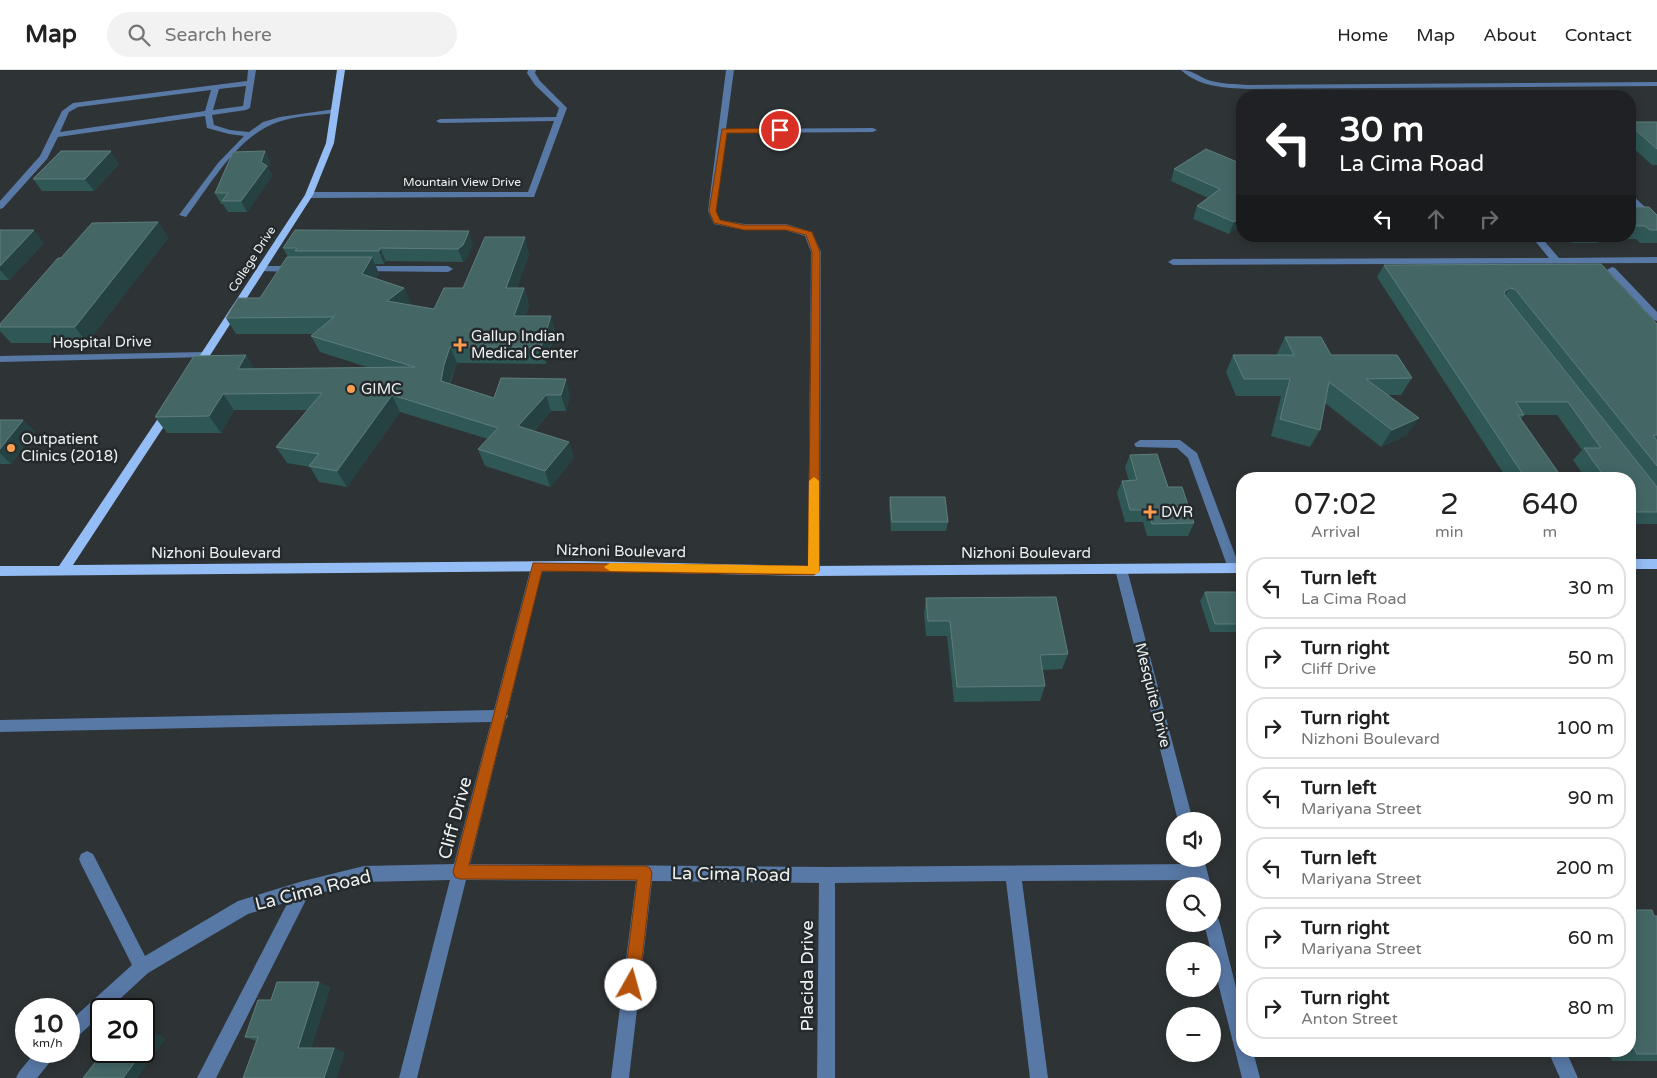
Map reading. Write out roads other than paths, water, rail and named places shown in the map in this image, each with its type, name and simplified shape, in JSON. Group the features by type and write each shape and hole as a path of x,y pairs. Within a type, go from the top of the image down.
{"main road":[{"name":"College Drive","path":"189,380 309,195 330,143 341,70"},
{"path":"63,570 172,405"},
{"path":"1636,564 1657,564"},
{"name":"Nizhoni Boulevard","path":"0,571 537,567 814,571 1236,568"}],"street":[{"path":"53,135 246,108 252,70"},
{"path":"440,121 559,120 563,108 557,100 536,84 531,73 532,70"},
{"path":"730,70 724,131 712,211 717,222 744,227 786,227 809,234 816,252 814,571"},
{"path":"1185,70 1196,78 1208,82 1227,86 1248,87 1657,84"},
{"path":"0,206 44,157 66,111 76,105 250,83"},
{"path":"216,88 208,114 210,126 250,134"},
{"path":"183,215 237,146 250,134 267,124 284,118 335,111"},
{"name":"Mountain View Drive","path":"309,195 531,195 559,120"},
{"path":"724,131 873,130"},
{"path":"1636,206 1657,223"},
{"path":"1540,242 1556,260"},
{"path":"1173,262 1657,260"},
{"path":"260,269 310,269"},
{"path":"349,269 448,269"},
{"path":"1612,270 1657,318"},
{"name":"Hospital Drive","path":"0,359 205,356"},
{"path":"1140,444 1180,444 1193,456 1236,563"},
{"name":"Cliff Drive","path":"408,1078 501,716 537,567"},
{"name":"Mesquite Drive","path":"1121,569 1184,812"},
{"path":"0,726 501,716"},
{"path":"87,859 142,967"},
{"name":"La Cima Road","path":"80,1023 142,967 244,907 303,889 364,874 460,872 828,875 1199,872"},
{"path":"620,1078 645,873"},
{"path":"1013,873 1040,1078"},
{"name":"Placida Drive","path":"826,1078 828,875"},
{"path":"206,1078 303,889"},
{"path":"1214,932 1236,1019"},
{"path":"1246,1057 1251,1078"},
{"path":"1560,1057 1569,1078"},
{"path":"25,1078 38,1063"}],"place":[{"name":"Gallup Indian Medical Center","path":"460,345"},
{"name":"GIMC","path":"351,389"},
{"name":"Outpatient Clinics (2018)","path":"11,448"},
{"name":"DVR","path":"1150,512"}]}
